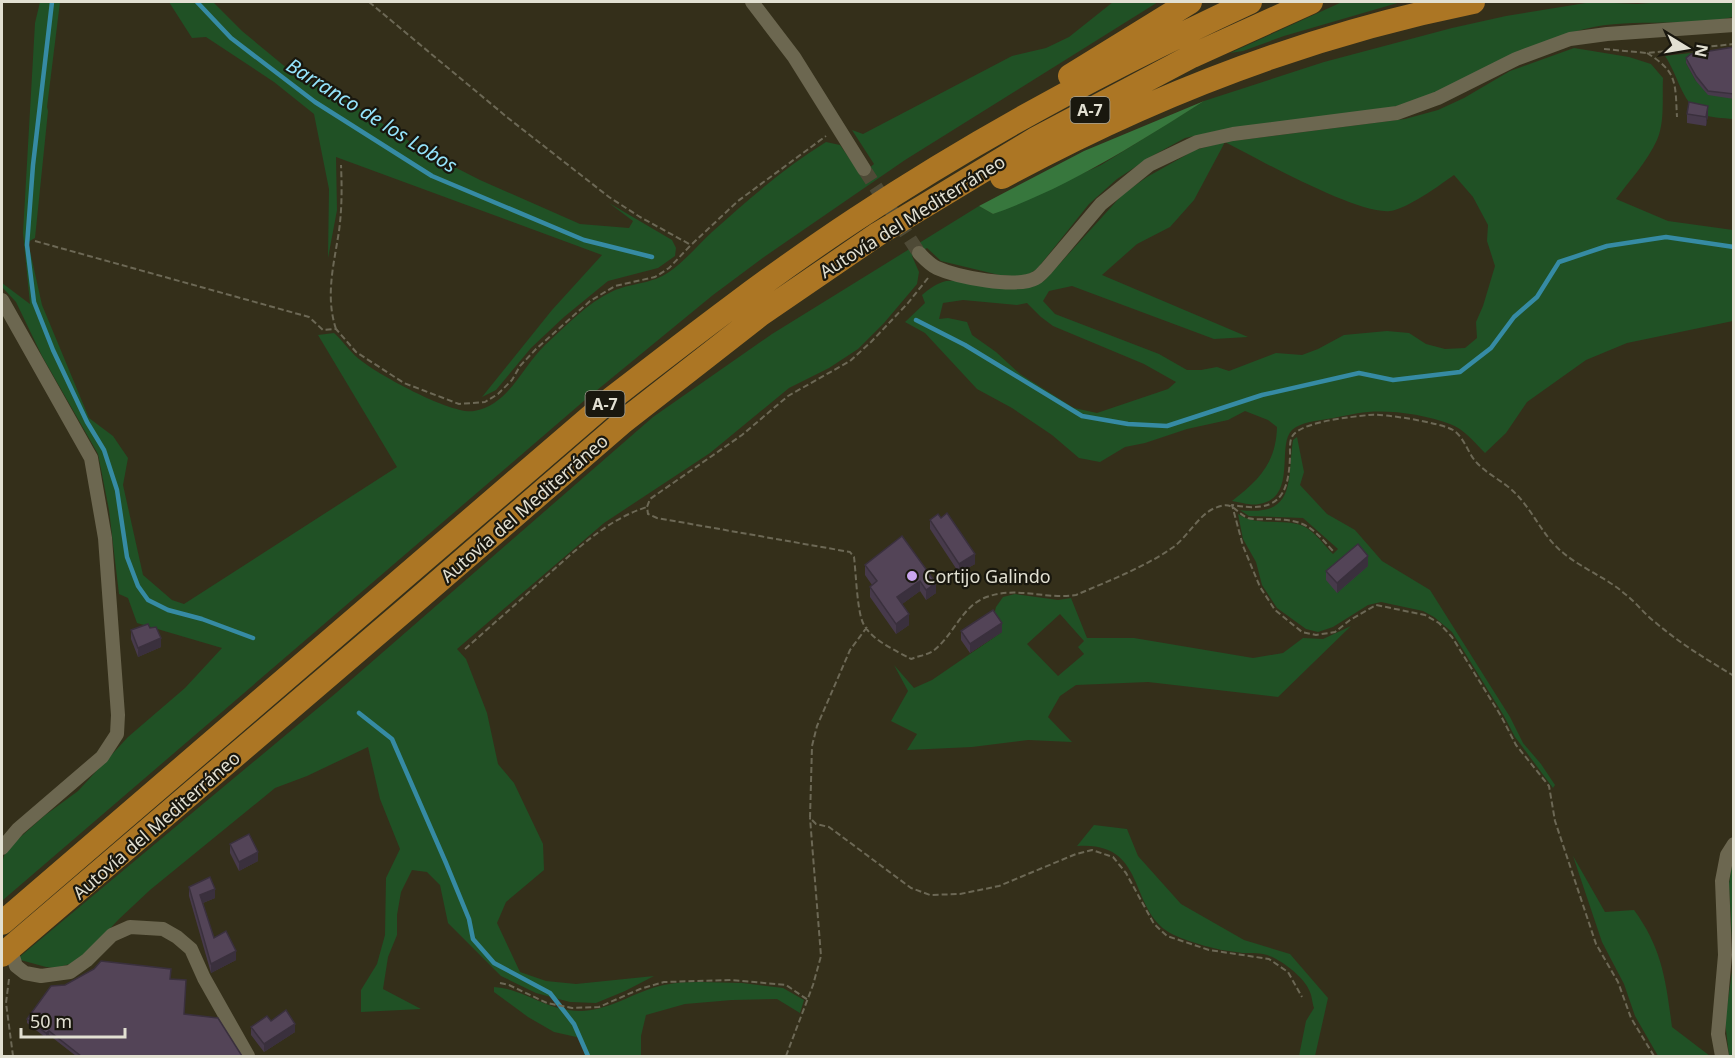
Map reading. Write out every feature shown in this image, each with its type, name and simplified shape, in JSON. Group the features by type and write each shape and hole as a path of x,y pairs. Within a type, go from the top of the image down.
{"highway":[{"path":"993,134 1039,95 1190,2"},
{"name":"Autovía del Mediterráneo","path":"2,923 611,399 712,320 857,218 993,134 1183,33 1250,2"},
{"name":"Autovía del Mediterráneo","path":"9,961 31,932 624,421 761,314 878,234 1047,132 1192,56 1311,2"},
{"path":"878,234 914,225 1043,154 1170,95 1280,54 1351,31 1420,12 1473,2"}],"street":[{"path":"752,2 794,57 864,169"},
{"path":"919,254 935,268 962,276 996,282 1028,281 1037,278 1109,197 1149,165 1197,142 1233,134 1397,113 1438,98 1516,59 1570,39 1607,34 1734,25"},
{"path":"2,300 91,458 105,538 118,716 117,734 102,757 18,829 2,848"},
{"path":"1722,1056 1718,1034 1725,956 1722,881 1727,855 1734,844"},
{"path":"2,916 9,961 25,973 41,975 70,972 87,960 112,935 130,927 163,929 191,949 204,978 248,1056"}],"path":[{"path":"369,2 508,118 609,196 640,217 691,245"},
{"path":"1599,49 1647,53 1734,44"},
{"path":"1647,53 1663,63 1672,76 1676,92 1677,117"},
{"path":"341,165 341,208 331,279 330,306 336,329 356,352 405,383 459,404 485,402 498,394 536,349 590,301 615,286 655,277 669,268 738,201 838,127"},
{"path":"35,241 309,316 323,330 336,329"},
{"path":"935,268 908,303 872,342 850,361 788,396 742,435 650,499 647,507 648,514 657,518 850,552 854,557 863,622 890,648 911,659 931,652 949,635 968,608 983,598 1010,591 1063,597 1076,595 1170,549 1213,508 1232,505 1261,508 1271,504 1281,497 1288,472 1292,435 1301,429 1374,414 1430,422 1453,430 1476,462 1514,492 1526,505 1560,551 1626,594 1652,621 1688,649 1734,676"},
{"path":"1232,505 1249,518 1300,522 1316,532 1334,550"},
{"path":"1232,505 1243,546 1260,587 1275,610 1302,632 1316,635 1335,632 1376,605 1425,615 1439,622 1452,637 1501,716 1516,745 1549,786 1555,821 1596,944 1618,982 1630,1018 1654,1056"},
{"path":"465,648 571,555 609,525 634,511 647,507"},
{"path":"786,1056 808,1000 821,956 810,818 812,746 817,726 850,650 867,627"},
{"path":"810,818 816,824 829,827 911,888 930,896 960,894 999,886 1076,854 1092,850 1113,857 1126,873 1154,924 1167,936 1209,950 1269,959 1288,972 1302,998"},
{"path":"9,961 6,1003 13,1056"},
{"path":"500,983 547,1003 572,1008 599,1007 640,989 664,982 732,980 786,985 808,1000"}],"green space":[{"path":"40,2 60,2 47,107 35,238 28,242 42,305 89,418 113,436 128,458 123,485 143,575 172,600 184,604 397,467 318,335 334,333 355,356 372,368 400,385 434,401 464,411 486,407 506,393 545,345 586,308 613,291 656,279 669,272 767,184 826,142 840,145 861,175 874,164 852,130 863,134 1012,56 1046,48 1069,37 1113,2 1158,2 905,160 713,295 585,400 3,900 2,862 6,850 44,816 78,791 128,737 185,688 222,648 137,623 128,598 119,594 109,510 98,454 42,356 16,302 2,287 2,283 30,304 23,233 35,23"},
{"path":"169,2 213,2 242,31 294,74 353,104 427,153 480,180 580,224 629,228 633,221 609,203 672,240 676,248 675,256 658,268 608,281 531,348 496,390 482,397 552,310 602,255 336,157 337,210 328,258 329,189 314,114 274,82 206,37 192,38"},
{"path":"1342,2 1401,2 1230,53"},
{"path":"1592,2 1637,4 1733,2 1733,17 1694,22 1613,24 1594,27 1550,41 1432,94 1383,110 1222,130 1185,138 1117,179 1089,204 1037,269 1024,277 999,275 941,261 927,248 912,256 919,272 917,284 858,349 829,368 789,388 710,453 604,523 457,649 466,659 487,713 498,764 514,783 543,844 544,870 506,902 497,923 520,972 546,981 576,984 654,976 596,1003 570,1002 536,993 501,976 448,923 440,885 427,872 412,870 401,892 397,915 397,935 388,957 383,989 421,1009 361,1012 361,990 377,964 385,935 386,878 400,849 380,799 368,747 307,776 275,788 150,890 90,950 70,964 55,968 17,959 336,693 653,417 772,334 979,206 993,214 1101,165 1204,101 1324,62 1452,28 1506,16"},
{"path":"1574,48 1629,57 1651,64 1663,78 1660,133 1638,171 1616,199 1668,221 1733,230 1733,321 1627,343 1586,360 1527,402 1506,433 1485,453 1469,436 1455,426 1420,416 1368,412 1313,421 1292,430 1286,447 1282,482 1278,492 1271,500 1259,504 1232,501 1258,478 1269,461 1276,440 1277,427 1268,420 1245,411 1228,420 1125,447 1100,462 1079,458 1052,435 1012,408 977,389 925,333 905,322 925,303 922,295 933,286 946,281 1020,287 1044,281 1123,194 1147,177 1195,150 1225,142 1405,119 1438,110 1464,98 1510,71","holes":["1225,142 1332,195 1375,210 1390,211 1405,206 1454,175 1473,197 1488,225 1487,241 1495,266 1476,322 1477,338 1465,348 1445,349 1426,344 1409,333 1387,331 1344,335 1302,355 1276,353 1229,371 1217,367 1187,370 1159,354 1055,314 1043,301 1049,291 1072,286 1214,339 1248,337 1102,275 1137,244 1170,227 1194,200","963,300 1017,305 1027,303 1053,326 1144,364 1176,382 1168,389 1097,413 1074,408 1020,374 996,352 972,335 967,322 948,318 939,319 943,303"]},
{"path":"1733,48 1691,59 1686,63 1696,81 1733,99 1733,119 1703,115 1684,95 1665,56"},
{"path":"1204,101 1127,149 1048,191 993,214 979,206 1084,151"},
{"path":"1297,437 1304,472 1300,485 1327,514 1355,530 1382,561 1430,590 1510,717 1523,743 1555,785 1553,788 1515,737 1452,632 1434,617 1423,611 1381,602 1368,605 1333,627 1318,632 1306,629 1277,608 1262,585 1256,562 1243,539 1238,514 1252,520 1302,526 1312,532 1333,554 1338,549 1303,518 1249,516 1240,510 1258,511 1271,508 1280,501 1286,493 1289,482 1293,440"},
{"path":"1015,594 1058,600 1071,598 1087,638 1134,638 1253,658 1283,653 1303,638 1323,639 1351,626 1278,697 1148,682 1076,685 1060,696 1048,717 1072,742 1028,740 972,747 907,750 917,734 891,721 908,691 894,665 914,688 932,680 1002,632 993,619 996,607 1003,597","holes":["1060,614 1084,641 1078,647 1084,654 1058,676 1027,644"]},
{"path":"1094,825 1127,829 1138,856 1181,904 1244,940 1290,954 1328,998 1315,1056 1299,1056 1306,1021 1314,1008 1310,992 1302,979 1269,956 1204,946 1174,935 1159,924 1149,911 1127,866 1116,855 1100,847 1077,846"},
{"path":"1573,856 1605,912 1634,910 1657,952 1665,980 1672,1027 1710,1056 1658,1056 1635,1016 1624,984 1602,942"},
{"path":"1733,859 1733,957 1729,884"},
{"path":"1733,965 1733,1056 1729,1056 1725,1021"},
{"path":"673,983 742,983 783,988 804,1000 800,1013 777,999 685,1004 646,1015 641,1036 641,1056 585,1056 581,1038 554,1032 528,1017 494,992 494,987 505,989 558,1008 582,1011 613,1004 643,991"}],"building":[{"path":"1734,47 1734,94 1708,91 1686,58 1691,54"},
{"path":"1689,102 1708,106 1706,117 1687,114"},
{"path":"947,513 975,554 959,564 930,520 938,514 941,518"},
{"path":"902,536 936,583 926,590 920,581 897,597 909,614 896,624 870,587 877,581 865,565"},
{"path":"1358,544 1368,556 1337,583 1326,571"},
{"path":"993,610 1002,623 970,644 961,631"},
{"path":"148,624 150,628 156,627 161,638 138,648 131,630"},
{"path":"249,834 258,852 239,862 230,844"},
{"path":"210,877 215,889 200,895 214,938 226,931 236,951 211,964 189,887"},
{"path":"101,961 171,969 170,979 186,980 184,1014 218,1018 242,1056 81,1056 49,1031 46,1033 27,1019 51,986 65,985 94,969"},
{"path":"286,1010 295,1024 264,1044 251,1027 267,1016 271,1021"}],"waterway":[{"path":"52,2 33,165 27,245 34,302 53,350 87,422 104,450 117,490 127,557 138,586 148,600 168,610 202,619 253,638"},
{"name":"Barranco de los Lobos","path":"197,2 231,38 315,102 432,176 584,240 652,257"},
{"name":"Barranco de los Lobos","path":"916,320 965,345 1082,416 1128,424 1167,426 1262,395 1359,373 1393,380 1460,372 1491,348 1514,317 1537,297 1559,262 1607,246 1666,237 1734,247"},
{"path":"359,713 392,739 469,919 473,939 494,963 550,993 574,1024 588,1056"}],"tunnel":[{"path":"864,169 919,253"}],"place":[{"name":"Cortijo Galindo","path":"912,576"}]}
